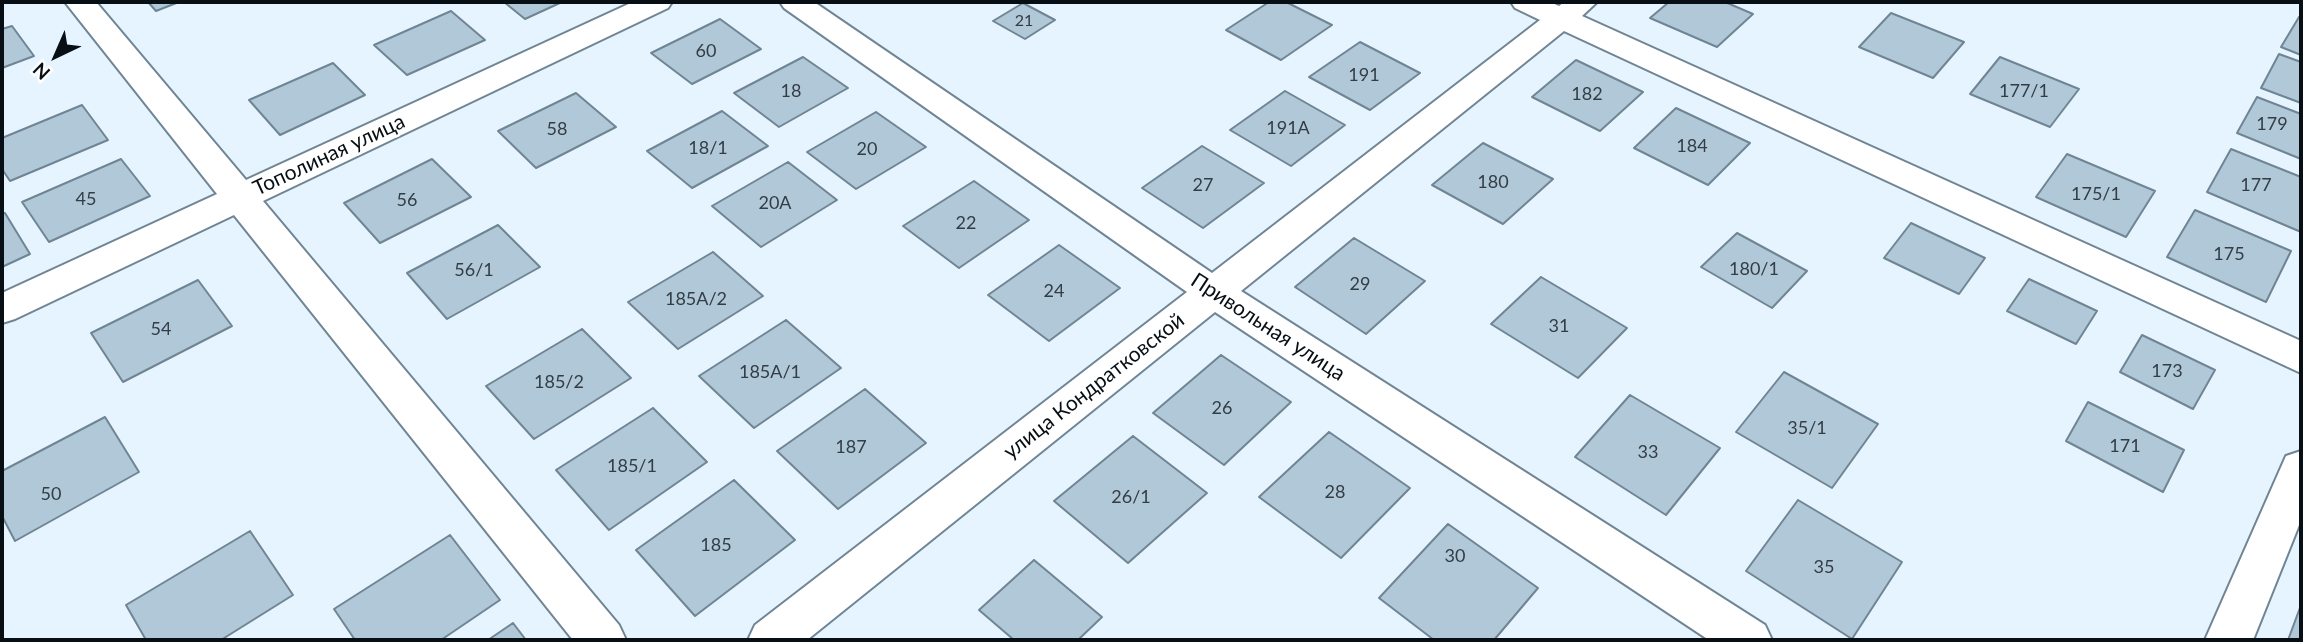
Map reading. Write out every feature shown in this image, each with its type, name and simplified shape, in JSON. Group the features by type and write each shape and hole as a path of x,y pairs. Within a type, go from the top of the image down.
{"street":[{"path":"80,2 602,640"},
{"name":"Тополиная улица","path":"2,309 657,2"},
{"name":"Привольная улица","path":"796,2 1213,292 1748,640"},
{"path":"1526,2 1572,10 2301,358"},
{"name":"улица Кондратковской","path":"772,640 1572,10"},
{"path":"2229,640 2301,468"}],"building":[{"path":"148,2 179,2 156,11"},
{"path":"504,2 562,2 525,19"},
{"path":"1269,2 1286,2 1332,25 1281,60 1226,30"},
{"path":"1669,2 1725,2 1753,14 1717,47 1650,18"},
{"path":"1023,3 1055,20 1025,39 993,21"},
{"path":"451,11 485,40 407,75 374,45"},
{"path":"1891,13 1964,42 1933,78 1859,47"},
{"path":"2301,17 2301,55 2281,47"},
{"path":"720,19 761,49 692,84 651,53"},
{"path":"12,26 34,56 2,68 2,29"},
{"path":"1360,42 1420,73 1370,110 1309,77"},
{"path":"2279,54 2301,62 2301,103 2261,88"},
{"path":"803,57 848,88 779,127 734,93"},
{"path":"2000,57 2079,89 2050,127 1970,94"},
{"path":"1576,60 1643,92 1600,131 1532,97"},
{"path":"333,63 365,95 280,135 249,100"},
{"path":"1285,91 1345,125 1291,166 1230,130"},
{"path":"576,93 616,127 536,168 498,131"},
{"path":"2257,97 2301,114 2301,159 2237,133"},
{"path":"82,105 108,140 10,181 2,169 2,138"},
{"path":"1676,108 1750,143 1708,185 1634,148"},
{"path":"722,111 768,146 692,188 647,151"},
{"path":"876,112 926,147 856,189 807,152"},
{"path":"1483,143 1553,179 1503,224 1432,185"},
{"path":"1202,146 1264,183 1203,228 1142,188"},
{"path":"2231,149 2301,177 2301,232 2207,192"},
{"path":"2067,154 2155,191 2126,237 2036,197"},
{"path":"121,159 150,196 49,242 22,202"},
{"path":"432,159 471,197 380,243 344,203"},
{"path":"788,162 837,200 761,247 712,206"},
{"path":"974,181 1029,220 959,268 903,226"},
{"path":"2195,210 2291,251 2266,302 2167,257"},
{"path":"5,213 30,254 2,267 2,214"},
{"path":"1911,223 1985,258 1959,294 1884,258"},
{"path":"498,225 540,267 447,319 407,273"},
{"path":"1737,233 1807,271 1772,308 1701,267"},
{"path":"1354,238 1425,281 1366,334 1295,287"},
{"path":"1059,245 1120,288 1049,341 988,295"},
{"path":"713,252 763,296 678,349 628,302"},
{"path":"1541,277 1627,328 1578,378 1491,324"},
{"path":"2029,279 2097,311 2076,344 2007,311"},
{"path":"198,280 232,326 123,382 91,333"},
{"path":"786,320 841,368 754,428 699,376"},
{"path":"582,329 631,378 534,439 486,386"},
{"path":"2142,335 2215,370 2193,409 2120,372"},
{"path":"1221,355 1291,402 1224,465 1153,413"},
{"path":"1784,372 1878,424 1832,488 1736,432"},
{"path":"865,389 926,443 838,509 777,451"},
{"path":"1630,395 1720,448 1666,515 1575,457"},
{"path":"2088,402 2184,450 2163,492 2066,441"},
{"path":"653,408 707,462 609,530 556,470"},
{"path":"105,417 139,472 15,541 2,516 2,471"},
{"path":"1329,432 1410,488 1341,558 1259,497"},
{"path":"1133,436 1207,493 1128,563 1054,501"},
{"path":"734,480 795,540 695,616 636,550"},
{"path":"1798,500 1902,562 1852,639 1746,571"},
{"path":"1448,524 1538,588 1494,640 1434,640 1379,598"},
{"path":"250,531 293,595 221,640 146,640 126,605"},
{"path":"450,535 500,600 441,640 355,640 334,609"},
{"path":"1034,560 1102,617 1078,640 1014,640 979,610"},
{"path":"2301,605 2301,640 2288,640"},
{"path":"513,623 526,640 488,640"}]}
